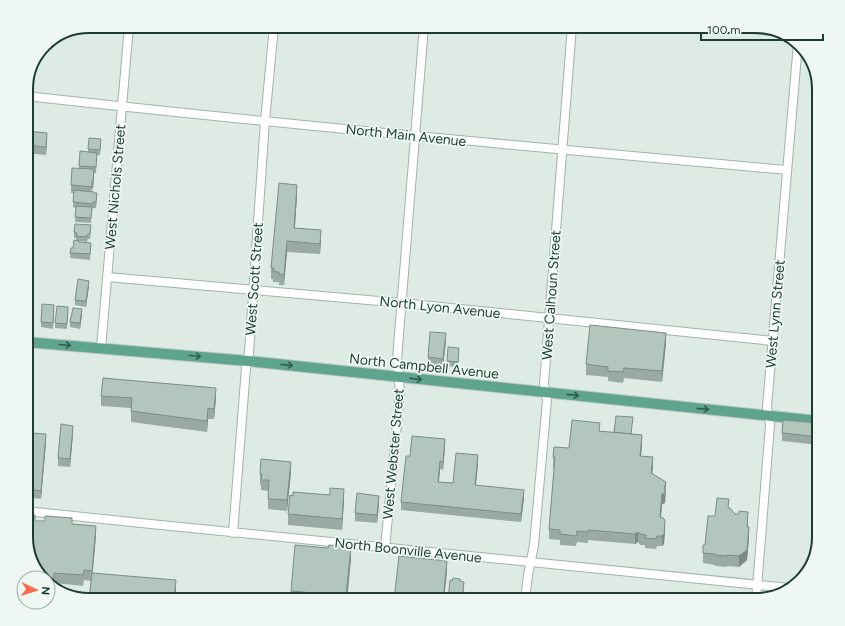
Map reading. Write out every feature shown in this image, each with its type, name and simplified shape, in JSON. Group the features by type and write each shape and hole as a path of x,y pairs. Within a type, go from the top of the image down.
{"main road":[{"name":"North Campbell Avenue","path":"33,343 248,361 812,420"}],"street":[{"name":"West Nichols Street","path":"101,348 128,33"},
{"name":"West Scott Street","path":"233,533 246,368 248,361 254,290 265,121 273,33"},
{"name":"West Webster Street","path":"385,548 400,392 397,359 423,33"},
{"name":"West Calhoun Street","path":"526,593 530,562 534,548 547,407 544,384 571,33"},
{"name":"West Lynn Street","path":"756,593 770,424 767,407 797,51"},
{"name":"North Main Avenue","path":"33,97 122,107 562,150 787,170"},
{"name":"North Lyon Avenue","path":"107,276 402,303 773,341"},
{"name":"North Boonville Avenue","path":"33,512 781,587"}],"building":[{"path":"33,132 47,133 46,147 33,146"},
{"path":"89,138 101,139 100,150 88,149"},
{"path":"80,151 97,153 96,167 79,166"},
{"path":"72,168 94,169 92,187 71,185"},
{"path":"279,183 297,185 294,228 321,230 320,244 287,241 284,275 273,271 274,268 271,268"},
{"path":"74,190 97,193 96,202 93,202 93,204 73,202"},
{"path":"76,206 92,207 91,218 75,217"},
{"path":"75,224 91,225 90,234 88,234 87,237 76,236 77,233 74,232"},
{"path":"74,240 91,243 90,254 70,253 71,248 73,248"},
{"path":"78,279 89,281 86,301 75,300"},
{"path":"42,304 54,305 53,323 41,322"},
{"path":"57,306 68,307 67,324 55,323"},
{"path":"73,308 82,309 80,323 70,322"},
{"path":"590,325 666,333 662,371 624,368 623,372 608,371 608,367 586,364"},
{"path":"430,332 446,333 443,359 428,357"},
{"path":"448,347 459,348 458,362 447,361"},
{"path":"103,378 216,388 214,409 208,408 207,421 131,411 132,398 101,396"},
{"path":"616,416 633,417 631,434 614,432"},
{"path":"572,420 600,423 599,431 642,435 640,456 653,457 651,473 666,482 664,489 665,493 662,494 660,517 665,520 664,534 662,536 657,536 656,539 645,538 646,535 638,532 635,534 588,530 588,532 577,531 576,536 560,534 560,530 549,529 555,457 553,457 554,447 569,448"},
{"path":"783,420 812,422 812,436 782,433"},
{"path":"61,424 73,426 70,459 58,458"},
{"path":"33,433 46,434 41,491 33,490"},
{"path":"412,436 445,439 443,462 440,461 438,482 453,483 456,453 478,455 475,485 524,490 521,514 401,502 406,456 410,456"},
{"path":"261,459 291,462 287,500 268,499 269,480 261,480"},
{"path":"330,488 344,489 342,519 288,514 290,495 293,496 293,492 330,495"},
{"path":"357,493 379,496 377,515 355,513"},
{"path":"717,498 729,499 728,508 730,508 735,514 739,514 739,511 748,512 747,527 749,527 747,550 739,556 703,553 708,516 715,516"},
{"path":"33,515 35,515 35,521 45,521 45,516 72,518 72,524 96,526 92,571 84,570 83,575 56,573 56,570 44,570 42,568 35,551 33,541"},
{"path":"295,545 328,548 329,545 351,547 346,593 313,593 291,591"},
{"path":"399,556 447,561 444,593 395,593"},
{"path":"92,573 176,580 175,593 90,593"},
{"path":"453,578 460,579 460,581 464,582 463,593 449,593 450,580 452,581"}]}
